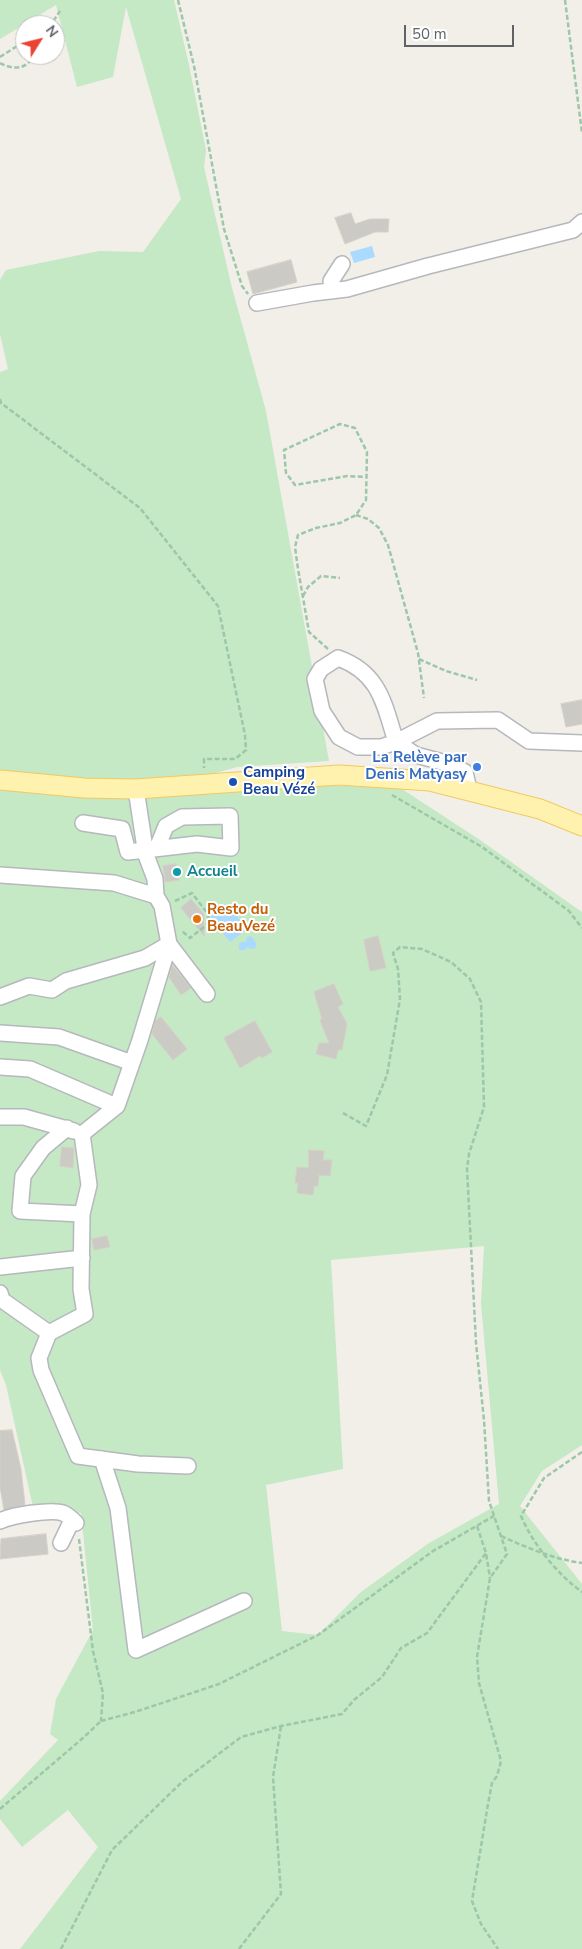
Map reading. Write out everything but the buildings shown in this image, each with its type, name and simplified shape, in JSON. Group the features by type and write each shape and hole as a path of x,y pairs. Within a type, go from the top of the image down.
{"main road":[{"path":"0,780 84,788 136,789 267,778 339,775 430,781 540,809 582,826"}],"lane":[{"path":"257,303 347,289 428,266 573,230 582,222"},
{"path":"332,291 331,281 342,264"},
{"path":"469,790 465,772 416,755 396,742 382,698 371,679 355,664 338,658 321,669 315,679 322,711 338,737 358,747 381,747 396,742 437,721 498,720 529,741 582,743"},
{"path":"136,789 151,849 168,944 207,994"},
{"path":"83,823 122,829 128,852 198,844 231,848 230,816 182,818 166,826 151,849"},
{"path":"0,876 114,884 159,901"},
{"path":"0,997 29,986 52,990 66,981 145,958 168,944"},
{"path":"82,1134 116,1106 132,1063 168,944"},
{"path":"0,1033 59,1037 132,1063"},
{"path":"0,1067 30,1069 116,1106"},
{"path":"0,1117 24,1117 82,1134"},
{"path":"66,1128 43,1148 23,1176 20,1211 82,1214"},
{"path":"82,1134 89,1185 82,1214 80,1289 85,1314 49,1333 38,1358 41,1370 78,1456 138,1464 188,1466"},
{"path":"0,1266 82,1258"},
{"path":"0,1293 2,1300 49,1333"},
{"path":"102,1459 118,1508 136,1650 244,1601"},
{"path":"0,1520 40,1512 63,1513 74,1522 61,1543"}],"path":[{"path":"178,0 194,66 224,230 242,286 257,303"},
{"path":"564,0 582,133"},
{"path":"57,15 60,11"},
{"path":"0,57 15,47"},
{"path":"0,63 14,68 22,68 27,65"},
{"path":"0,399 1,403 140,508 218,606 246,735 246,750 236,759 204,759 204,768 211,784"},
{"path":"338,658 310,632 295,547 298,535 316,528 340,523 356,515 366,500 367,477 368,452 354,428 340,424 284,450 286,473 296,485 347,476 367,477"},
{"path":"356,515 368,519 379,528 388,545 418,659 424,698"},
{"path":"303,598 308,587 321,576 340,578"},
{"path":"418,659 446,672 477,680"},
{"path":"391,795 482,847 569,911 582,928"},
{"path":"159,901 192,894 208,914 208,924 190,938"},
{"path":"343,1113 366,1126 387,1076 400,999 398,969 393,953 400,947 422,949 451,962 470,979 481,1002 484,1107 466,1169 476,1343 484,1420 489,1501 507,1554 490,1578"},
{"path":"582,1452 544,1478 521,1516 530,1535 545,1555 582,1592"},
{"path":"0,1809 101,1721 135,1712 219,1684 318,1635 434,1551 494,1516"},
{"path":"74,1522 83,1557 93,1652 103,1693 101,1721"},
{"path":"477,1526 486,1553 490,1578 480,1631 479,1683 501,1760 497,1776 492,1783 472,1901 481,1924 498,1949"},
{"path":"501,1536 545,1555 560,1560 582,1563"},
{"path":"61,1949 112,1850 182,1782 241,1737 280,1726 342,1714 354,1700 382,1677 401,1648 427,1633 486,1553"},
{"path":"239,1949 281,1894 273,1777 280,1726"}],"green space":[{"path":"0,0 174,0 206,150 204,167 231,284 266,411 329,761 237,767 195,779 81,783 0,773 0,372 8,369 0,334 0,280 6,270 99,251 143,252 181,199 126,7 113,77 77,87 65,40 65,15 59,15 56,5 40,15 15,15 15,30 0,39"},
{"path":"316,784 402,789 480,840 582,912 582,1445 542,1471 520,1506 582,1584 582,1949 20,1949 98,1847 68,1810 22,1847 0,1819 0,1801 58,1740 50,1734 56,1699 93,1630 81,1513 33,1507 6,1385 0,1370 0,788 199,794","holes":["484,1246 481,1304 499,1504 429,1543 361,1592 318,1635 282,1631 266,1485 343,1469 331,1260"]}],"water":[{"path":"372,246 375,257 354,263 350,252"},
{"path":"227,904 247,929 230,942 210,917"},
{"path":"249,936 256,943 256,948 247,947 245,950 239,950 239,943 247,941 246,939"}],"place":[{"name":"La Relève par Denis Matyasy","path":"477,767"},
{"name":"Camping Beau Vézé","path":"233,782"},
{"name":"Accueil","path":"177,872"},
{"name":"Resto du BeauVezé","path":"197,919"}]}
